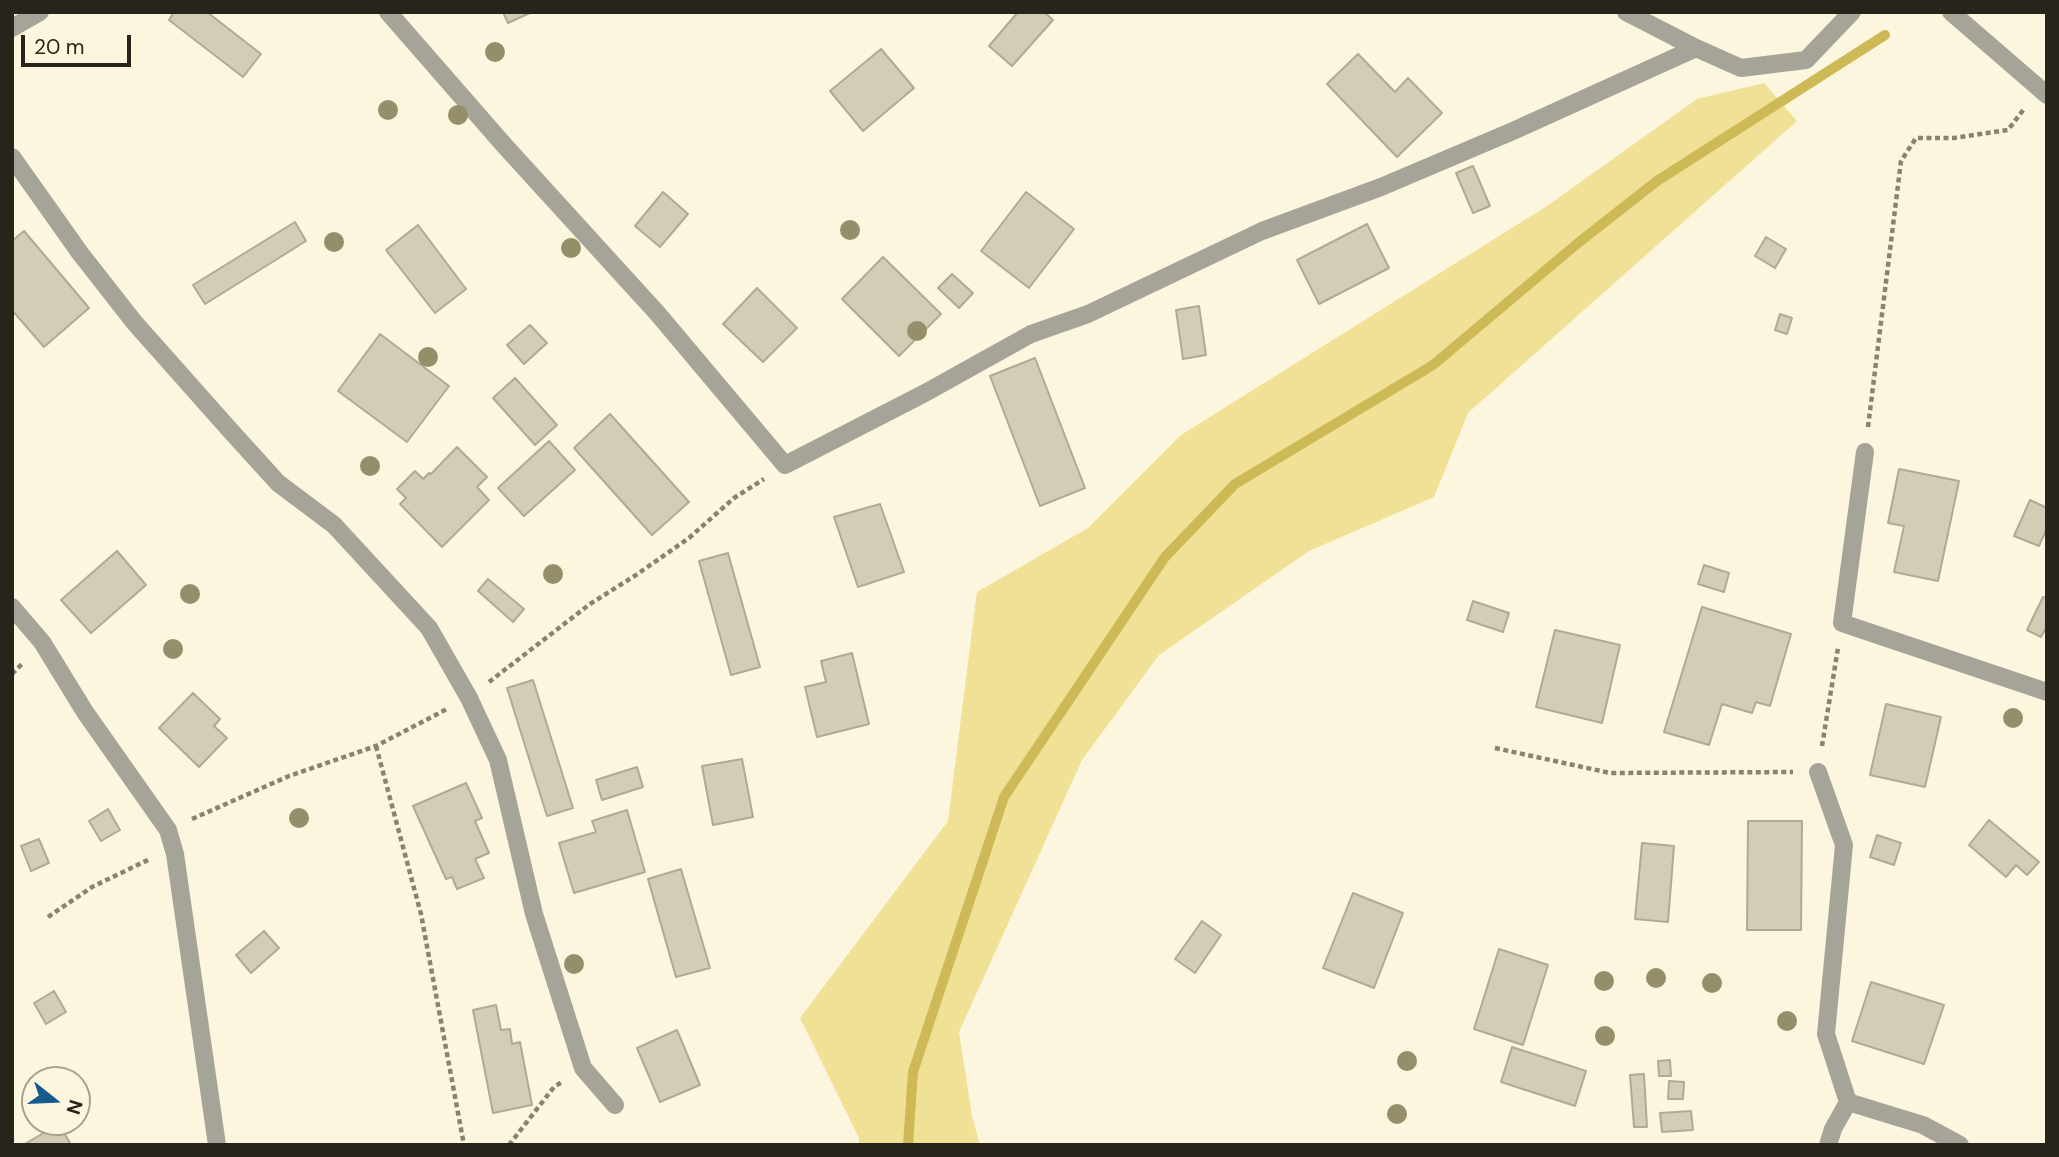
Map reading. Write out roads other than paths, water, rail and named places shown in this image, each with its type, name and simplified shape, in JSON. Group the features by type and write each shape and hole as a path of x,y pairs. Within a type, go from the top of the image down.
{"street":[{"path":"12,28 40,12"},
{"path":"388,12 503,145 658,314 785,465 925,393 1031,334 1088,314 1262,231 1381,187 1696,48"},
{"path":"1626,12 1741,68 1806,60 1852,12"},
{"path":"1951,12 2043,91"},
{"path":"12,157 80,253 134,322 278,484 334,525 429,628 469,698 498,760 534,914 583,1068 615,1105"},
{"path":"1865,452 1842,623 2047,692"},
{"path":"12,607 42,642 85,712 168,830 175,854 217,1145"},
{"path":"1818,772 1844,845 1826,1034 1848,1102 1833,1129 1828,1145"},
{"path":"1848,1102 1923,1125 1960,1145"}],"waterway":[{"path":"908,1145 913,1072 1004,797 1165,557 1235,484 1433,365 1578,243 1657,181 1885,35"}]}
